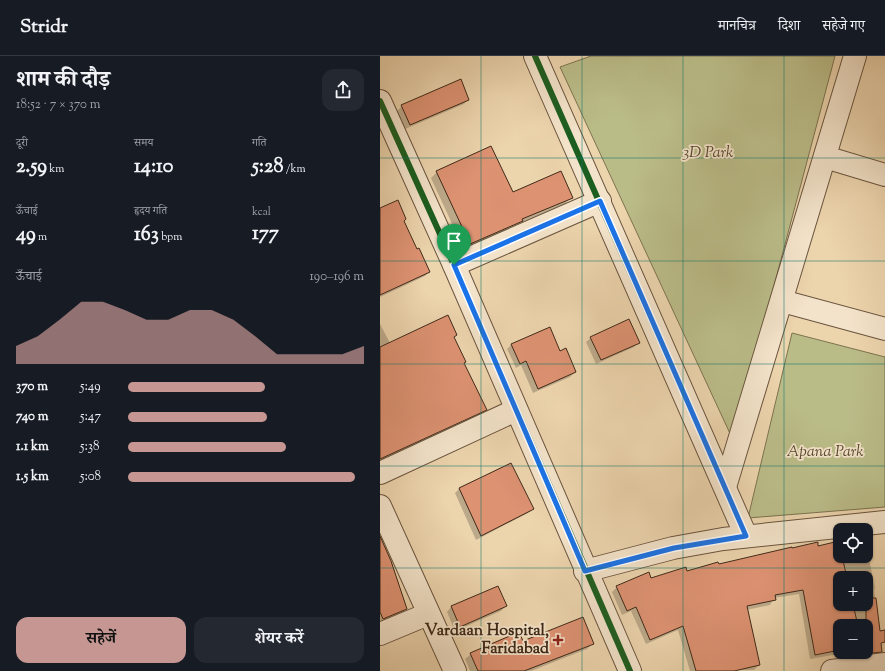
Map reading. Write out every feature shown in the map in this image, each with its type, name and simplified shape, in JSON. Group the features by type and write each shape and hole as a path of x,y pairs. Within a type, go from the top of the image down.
{"street":[{"path":"535,56 746,536"},
{"path":"725,487 825,158 854,56"},
{"path":"380,101 386,130 454,265 585,571 630,671"},
{"path":"825,158 885,175"},
{"path":"454,265 600,201"},
{"path":"782,301 885,329"},
{"path":"380,473 516,410"},
{"path":"380,506 455,671"},
{"path":"585,571 674,548 746,536 885,522"},
{"path":"380,634 428,614"},
{"path":"832,671 885,664"}],"green space":[{"name":"3D Park","path":"591,56 835,56 733,440 560,67"},
{"name":"Apana Park","path":"792,333 885,357 885,507 748,518"}],"building":[{"path":"461,79 469,100 410,125 401,105"},
{"path":"491,146 513,192 561,171 573,198 522,219 523,221 470,244 436,171"},
{"path":"398,200 406,219 404,221 430,272 380,295 380,208"},
{"path":"448,315 457,335 454,337 466,362 464,363 487,410 380,459 380,347"},
{"path":"629,319 640,343 601,360 590,337"},
{"path":"550,327 560,351 566,348 576,372 538,389 526,361 520,364 511,344"},
{"path":"511,463 534,509 481,536 459,488"},
{"path":"380,536 391,561 407,609 383,619 380,612"},
{"path":"818,542 818,546 833,542 833,563 844,563 845,571 833,571 833,611 855,611 856,619 833,619 833,651 815,655 803,590 775,595 776,600 747,606 760,665 734,671 696,671 683,626 650,640 636,607 627,611 616,586 649,572 651,578 686,567 687,571 718,562 719,564"},
{"path":"498,586 507,606 460,627 451,606"},
{"path":"873,598 876,598 880,631 885,630 885,642 881,643 882,652 873,653 873,619 866,619 866,611 873,611"},
{"path":"583,617 594,644 524,671 478,671 470,653 519,632 523,641"}],"cycle path":[{"path":"535,56 746,536"},
{"path":"380,101 454,265 630,671"}],"place":[{"name":"Vardaan Hospital, Faridabad","path":"558,640"}],"route":[{"path":"600,201 746,536 674,548 585,571 454,265 600,201"}]}
